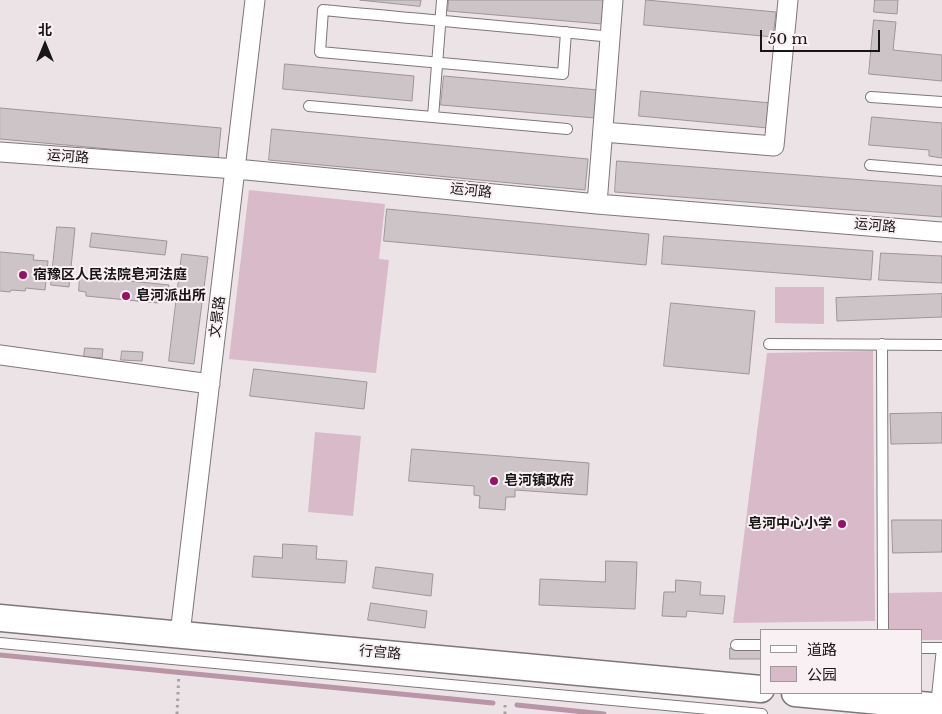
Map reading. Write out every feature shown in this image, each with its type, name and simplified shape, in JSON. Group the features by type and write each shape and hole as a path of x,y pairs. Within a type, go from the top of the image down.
{"main road":[{"name":"行宫路","path":"0,618 760,690"},
{"path":"806,694 939,706"}],"street":[{"name":"文景路","path":"180,634 255,0"},
{"path":"596,204 614,0"},
{"path":"602,132 774,146 788,0"},
{"name":"运河路","path":"0,152 236,169 596,204 942,232"},
{"path":"0,355 210,384"}],"lane":[{"path":"433,117 442,0"},
{"path":"566,32 563,74 320,52 323,10 440,20 566,32 611,37"},
{"path":"871,97 942,102"},
{"path":"309,106 567,129"},
{"path":"870,165 942,171"},
{"path":"769,344 942,345"},
{"path":"882,344 883,629"},
{"path":"0,643 762,714"},
{"path":"736,645 760,645"},
{"path":"922,648 942,648 939,706"}],"path":[{"path":"177,714 178,679"}],"green space":[{"path":"249,190 385,204 379,259 389,260 376,373 229,359"},
{"path":"775,287 824,287 824,324 775,323"},
{"path":"873,351 875,621 733,623 767,353"},
{"path":"315,432 361,436 353,516 308,512"},
{"path":"942,592 942,640 922,640 922,629 886,629 886,593"}],"building":[{"path":"360,0 421,0 420,6"},
{"path":"449,0 604,0 602,24 448,11"},
{"path":"646,0 776,12 773,37 644,25"},
{"path":"875,0 898,0 897,14 874,12"},
{"path":"874,20 896,22 893,50 942,55 942,81 869,74"},
{"path":"285,64 414,76 412,101 283,89"},
{"path":"444,76 598,90 595,118 441,105"},
{"path":"641,91 771,103 768,128 639,116"},
{"path":"0,108 221,128 218,159 0,139"},
{"path":"872,117 942,123 942,158 929,156 929,150 869,145"},
{"path":"272,129 588,159 585,190 269,160"},
{"path":"617,161 942,186 942,217 615,192"},
{"path":"387,209 649,234 646,265 384,241"},
{"path":"57,227 75,228 69,287 51,285"},
{"path":"92,233 167,241 165,255 90,247"},
{"path":"664,236 873,251 871,280 662,264"},
{"name":"宿豫区人民法院皂河法庭","path":"0,252 34,255 33,260 48,261 45,290 26,288 25,291 0,291"},
{"path":"881,253 942,256 942,283 879,280"},
{"path":"182,254 208,257 194,364 169,361"},
{"path":"80,276 169,285 167,300 158,299 158,303 86,296 86,292 79,291"},
{"path":"942,294 942,317 837,321 836,298"},
{"path":"671,303 755,311 749,374 664,366"},
{"path":"85,348 103,349 102,358 84,357"},
{"path":"122,351 143,352 142,361 121,360"},
{"path":"254,369 367,382 364,409 250,396"},
{"path":"942,413 942,443 891,444 890,414"},
{"path":"412,449 589,463 587,495 515,490 515,497 506,497 505,510 479,508 480,496 474,495 474,486 409,481"},
{"path":"892,520 942,520 942,552 893,553"},
{"path":"283,544 317,546 316,559 347,561 345,583 252,577 254,556 282,558"},
{"path":"606,561 637,562 635,609 539,605 540,579 605,582"},
{"path":"376,567 433,574 431,596 373,588"},
{"path":"676,580 701,582 700,595 725,596 723,614 687,611 686,617 662,616 664,592 675,592"},
{"path":"371,603 427,611 425,628 368,620"},
{"path":"730,648 760,649 760,659 730,659"}],"waterway":[{"path":"0,655 493,703"},
{"path":"517,705 604,714"}],"place":[{"name":"宿豫区人民法院皂河法庭","path":"23,275"},
{"name":"皂河派出所","path":"126,296"},
{"name":"皂河镇政府","path":"494,481"},
{"name":"皂河中心小学","path":"842,524"}]}
